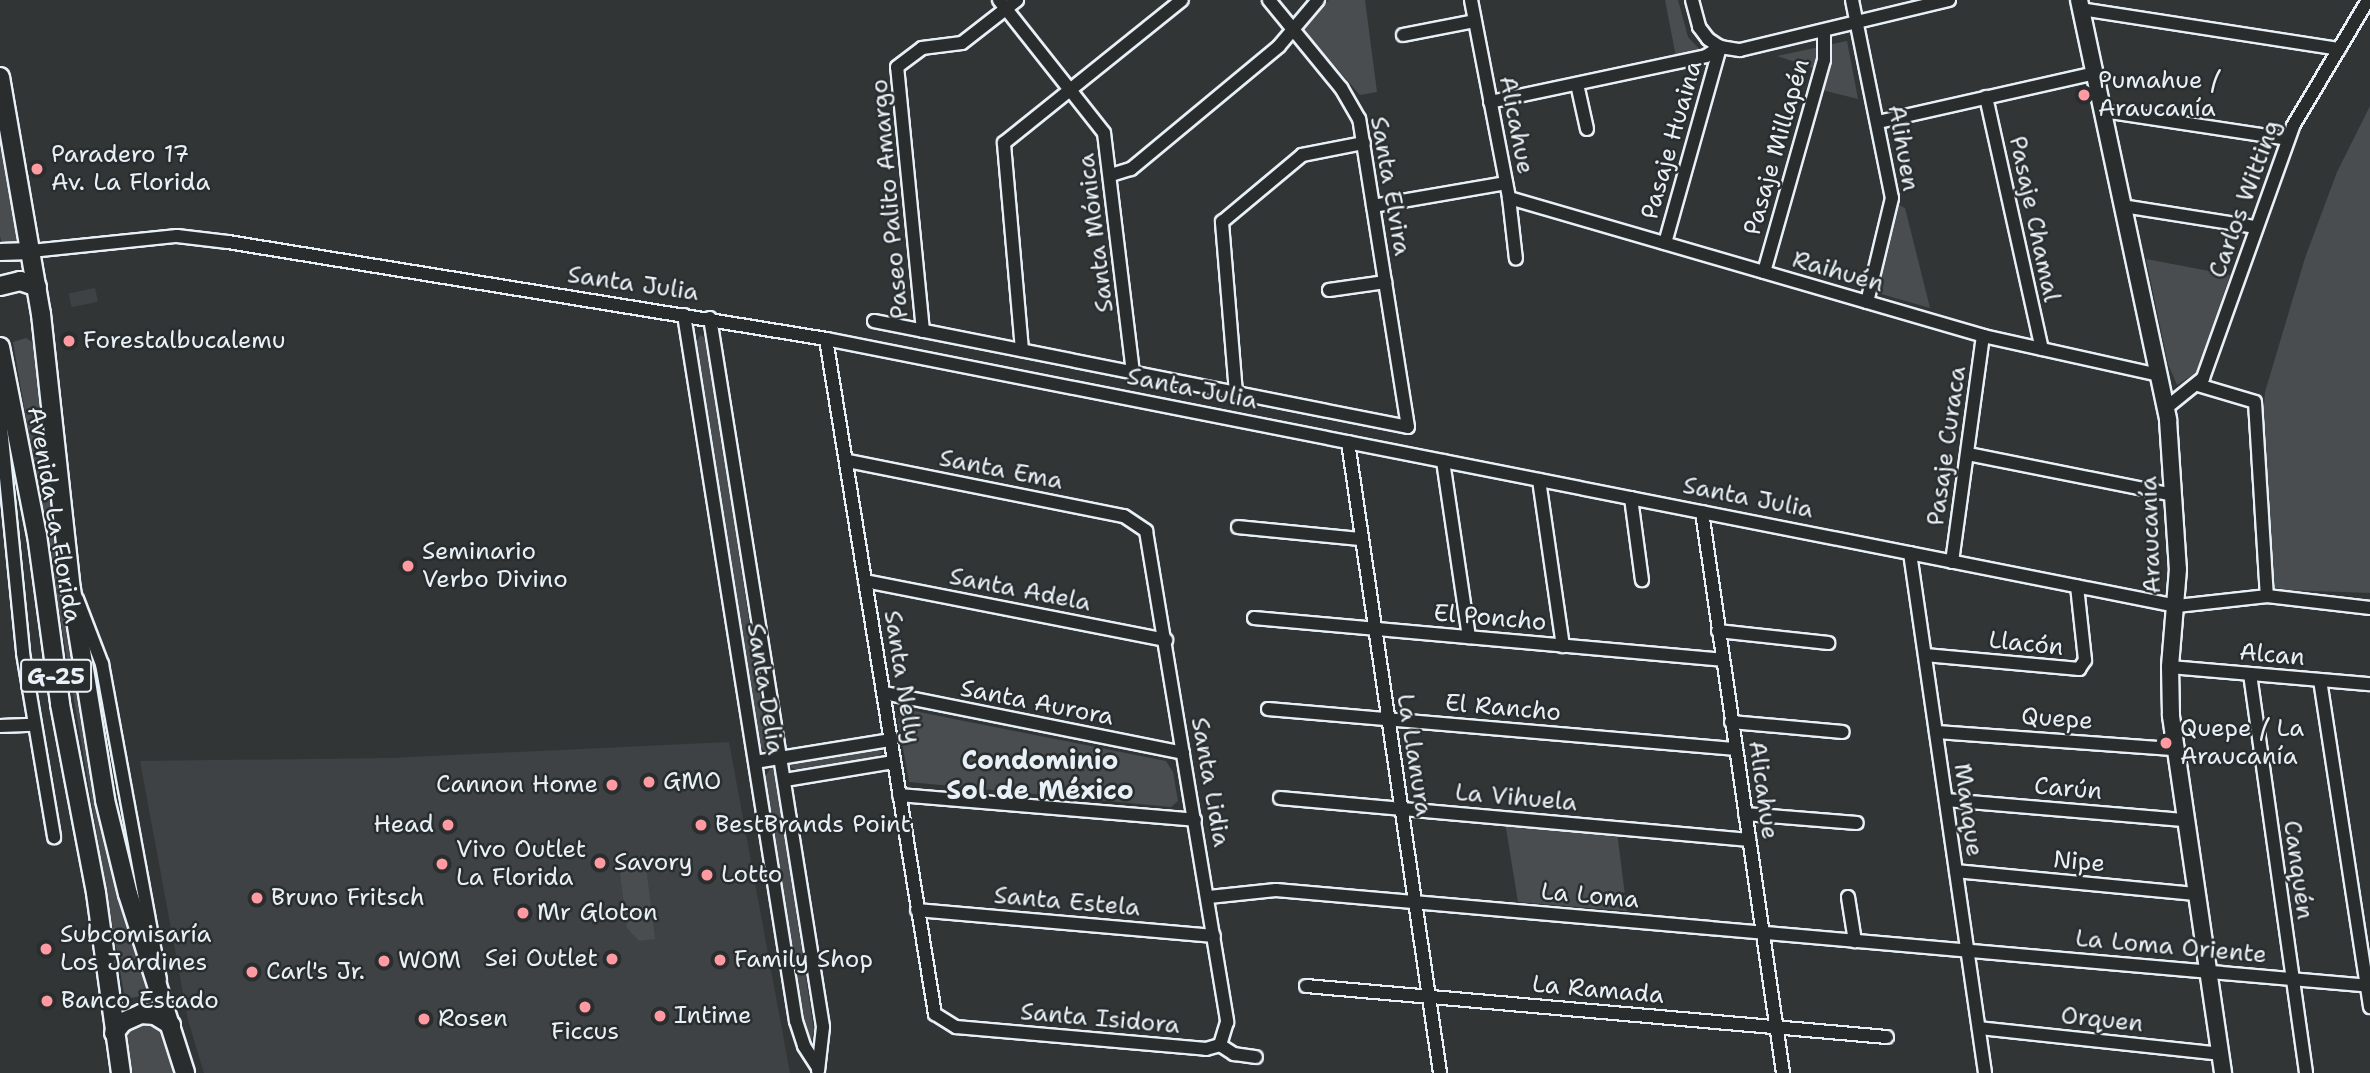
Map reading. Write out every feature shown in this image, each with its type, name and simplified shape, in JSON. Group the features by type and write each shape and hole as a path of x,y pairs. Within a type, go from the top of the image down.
{"main road":[{"name":"Avenida La Florida","path":"0,77 37,287 71,589 112,829 185,1073"},
{"path":"0,286 16,281 37,287"},
{"name":"Avenida La Florida","path":"0,347 3,377 33,508 66,742 100,915 121,1073"},
{"path":"114,1033 123,1022 141,1014 155,1015 171,1025"}],"street":[{"name":"Paseo Palito Amargo","path":"923,331 896,74 900,64 918,50 962,43 1002,5 1017,0"},
{"path":"1022,350 1004,143 1182,0"},
{"name":"Santa Elvira","path":"1269,0 1349,98 1364,143 1408,427"},
{"path":"1111,176 1131,169 1293,29 1318,0"},
{"name":"Alicahue","path":"1471,0 1509,198 1516,259"},
{"path":"1692,0 1699,27 1720,47"},
{"name":"Alihuen","path":"1852,0 1892,198 1867,302"},
{"path":"1490,103 1706,56 1720,47 1748,49 1857,25 1876,15 1950,0"},
{"name":"Carlos Witting","path":"2198,385 2288,139 2368,0"},
{"name":"Santa Mónica","path":"1002,5 1071,88 1104,133 1133,371"},
{"path":"2080,5 2339,49"},
{"name":"Araucanía","path":"2080,5 2165,408 2173,495 2177,606 2169,667 2176,749 2224,1073"},
{"path":"1403,35 1475,21"},
{"name":"Pasaje Millapén","path":"1764,272 1824,61 1824,32"},
{"name":"Pasaje Huaina","path":"1665,243 1720,47"},
{"path":"1878,122 2095,73"},
{"path":"1577,84 1587,130"},
{"name":"Pasaje Chamal","path":"1986,97 2042,349"},
{"path":"2103,111 2288,139"},
{"path":"1236,393 1222,222 1307,152 1364,143"},
{"path":"1373,206 1506,183"},
{"name":"Raihuén","path":"1509,198 1983,336 2158,375"},
{"path":"2123,206 2256,227"},
{"name":"Santa Julia","path":"0,252 194,237 710,318 2177,606 2267,596 2370,608"},
{"name":"Santa Elvira","path":"1329,290 1385,282"},
{"name":"Santa Delia","path":"684,314 796,1021 804,1046 818,1070"},
{"name":"Santa Delia","path":"710,318 823,1027 818,1070"},
{"name":"Santa Julia","path":"874,321 1408,427"},
{"name":"Pasaje Curaca","path":"1952,562 1983,336"},
{"name":"Santa Nelly","path":"827,340 932,1003 939,1019"},
{"name":"Avenida La Florida","path":"3,377 1,427 33,726 54,837"},
{"path":"2165,408 2198,385 2255,402 2267,596"},
{"name":"La Llanura","path":"1348,442 1440,1073"},
{"path":"1968,454 2173,495"},
{"name":"Santa Ema","path":"848,461 1124,516 1142,527"},
{"path":"1443,461 1469,637"},
{"path":"1539,480 1563,646"},
{"path":"1631,498 1642,580"},
{"name":"Alicahue","path":"1702,512 1783,1073"},
{"name":"Santa Lidia","path":"1142,527 1152,545 1183,753 1209,897 1227,1022 1220,1045"},
{"path":"1238,527 1361,540"},
{"name":"Manque","path":"1910,553 1985,1073"},
{"name":"Santa Adela","path":"865,581 1166,640"},
{"name":"Llacón","path":"1924,655 2078,669 2085,660 2077,586"},
{"name":"El Poncho","path":"1254,618 1723,660"},
{"path":"1718,631 1828,643"},
{"name":"Alcan","path":"2169,667 2370,684"},
{"name":"Canquén","path":"2250,674 2306,1073"},
{"path":"2320,680 2370,1007"},
{"name":"Santa Aurora","path":"884,693 1183,753"},
{"name":"El Rancho","path":"1268,709 1735,749"},
{"path":"1731,722 1843,732"},
{"path":"0,726 33,726"},
{"name":"Quepe","path":"1936,732 2176,749"},
{"path":"755,762 891,740"},
{"path":"785,780 894,762"},
{"path":"899,795 1195,820"},
{"name":"La Vihuela","path":"1280,798 1749,840"},
{"name":"Carún","path":"1945,800 2186,820"},
{"path":"1745,814 1857,823"},
{"name":"Nipe","path":"1956,871 2197,894"},
{"name":"La Loma","path":"1209,897 1276,890 1968,950"},
{"path":"1848,897 1855,941"},
{"name":"Santa Estela","path":"917,910 1214,936"},
{"name":"La Loma Oriente","path":"1968,950 2368,986"},
{"name":"La Ramada","path":"1306,986 1887,1037"},
{"name":"Santa Isidora","path":"939,1019 957,1027 1206,1049 1220,1045 1234,1054 1256,1057"},
{"name":"Orquen","path":"1979,1028 2221,1054"}],"shaded area":[{"path":"1329,0 1365,0 1377,92 1360,95 1303,29"},
{"path":"1665,0 1678,0 1688,37 1702,52 1676,57"},
{"path":"1847,41 1858,99 1822,90 1825,72 1777,56"},
{"path":"2370,106 2370,593 2284,590 2274,587 2262,439 2265,392 2305,258 2337,172"},
{"path":"0,136 19,244 2,246 0,236"},
{"path":"1899,205 1905,208 1930,308 1878,293"},
{"path":"2146,259 2230,275 2197,372 2177,385 2168,364"},
{"path":"95,288 98,302 72,307 69,294"},
{"path":"700,335 707,339 769,755 758,744 696,343"},
{"path":"26,338 37,345 76,674 105,838 156,1002 142,996 125,999 13,342"},
{"name":"Condominio Sol de México","path":"904,709 1166,761 1173,772 1178,801 1171,807 909,782 898,720"},
{"name":"Vivo Outlet La Florida","path":"729,742 790,1073 204,1073 188,1020 140,761 391,758"},
{"path":"876,749 883,752 875,759 797,770 790,767 793,763"},
{"path":"771,767 775,771 814,1031 810,1045 803,1030 765,777"},
{"path":"1505,822 1617,832 1627,911 1518,902"},
{"path":"645,858 655,939 639,941 627,928 620,873 631,860"},
{"path":"147,1020 163,1028 174,1073 131,1073 125,1038 132,1023"}],"place":[{"name":"Pumahue / Araucanía","path":"2084,95"},
{"name":"Paradero 17 Av. La Florida","path":"37,169"},
{"name":"Forestalbucalemu","path":"69,341"},
{"name":"Seminario Verbo Divino","path":"408,566"},
{"name":"Quepe / La Araucanía","path":"2166,743"},
{"name":"GMO","path":"649,782"},
{"name":"Cannon Home","path":"612,785"},
{"name":"Head","path":"448,825"},
{"name":"BestBrands Point","path":"701,825"},
{"name":"Savory","path":"600,863"},
{"name":"Vivo Outlet La Florida","path":"442,864"},
{"name":"Lotto","path":"707,875"},
{"name":"Bruno Fritsch","path":"257,898"},
{"name":"Mr Gloton","path":"523,913"},
{"name":"Subcomisaría Los Jardines","path":"46,949"},
{"name":"Sei Outlet","path":"612,959"},
{"name":"Family Shop","path":"720,960"},
{"name":"WOM","path":"384,961"},
{"name":"Carl's Jr.","path":"252,972"},
{"name":"Banco Estado","path":"47,1001"},
{"name":"Ficcus","path":"585,1007"},
{"name":"Intime","path":"660,1016"},
{"name":"Rosen","path":"424,1019"}],"district":[{"name":"Condominio Sol de México","path":"1040,775"}]}
